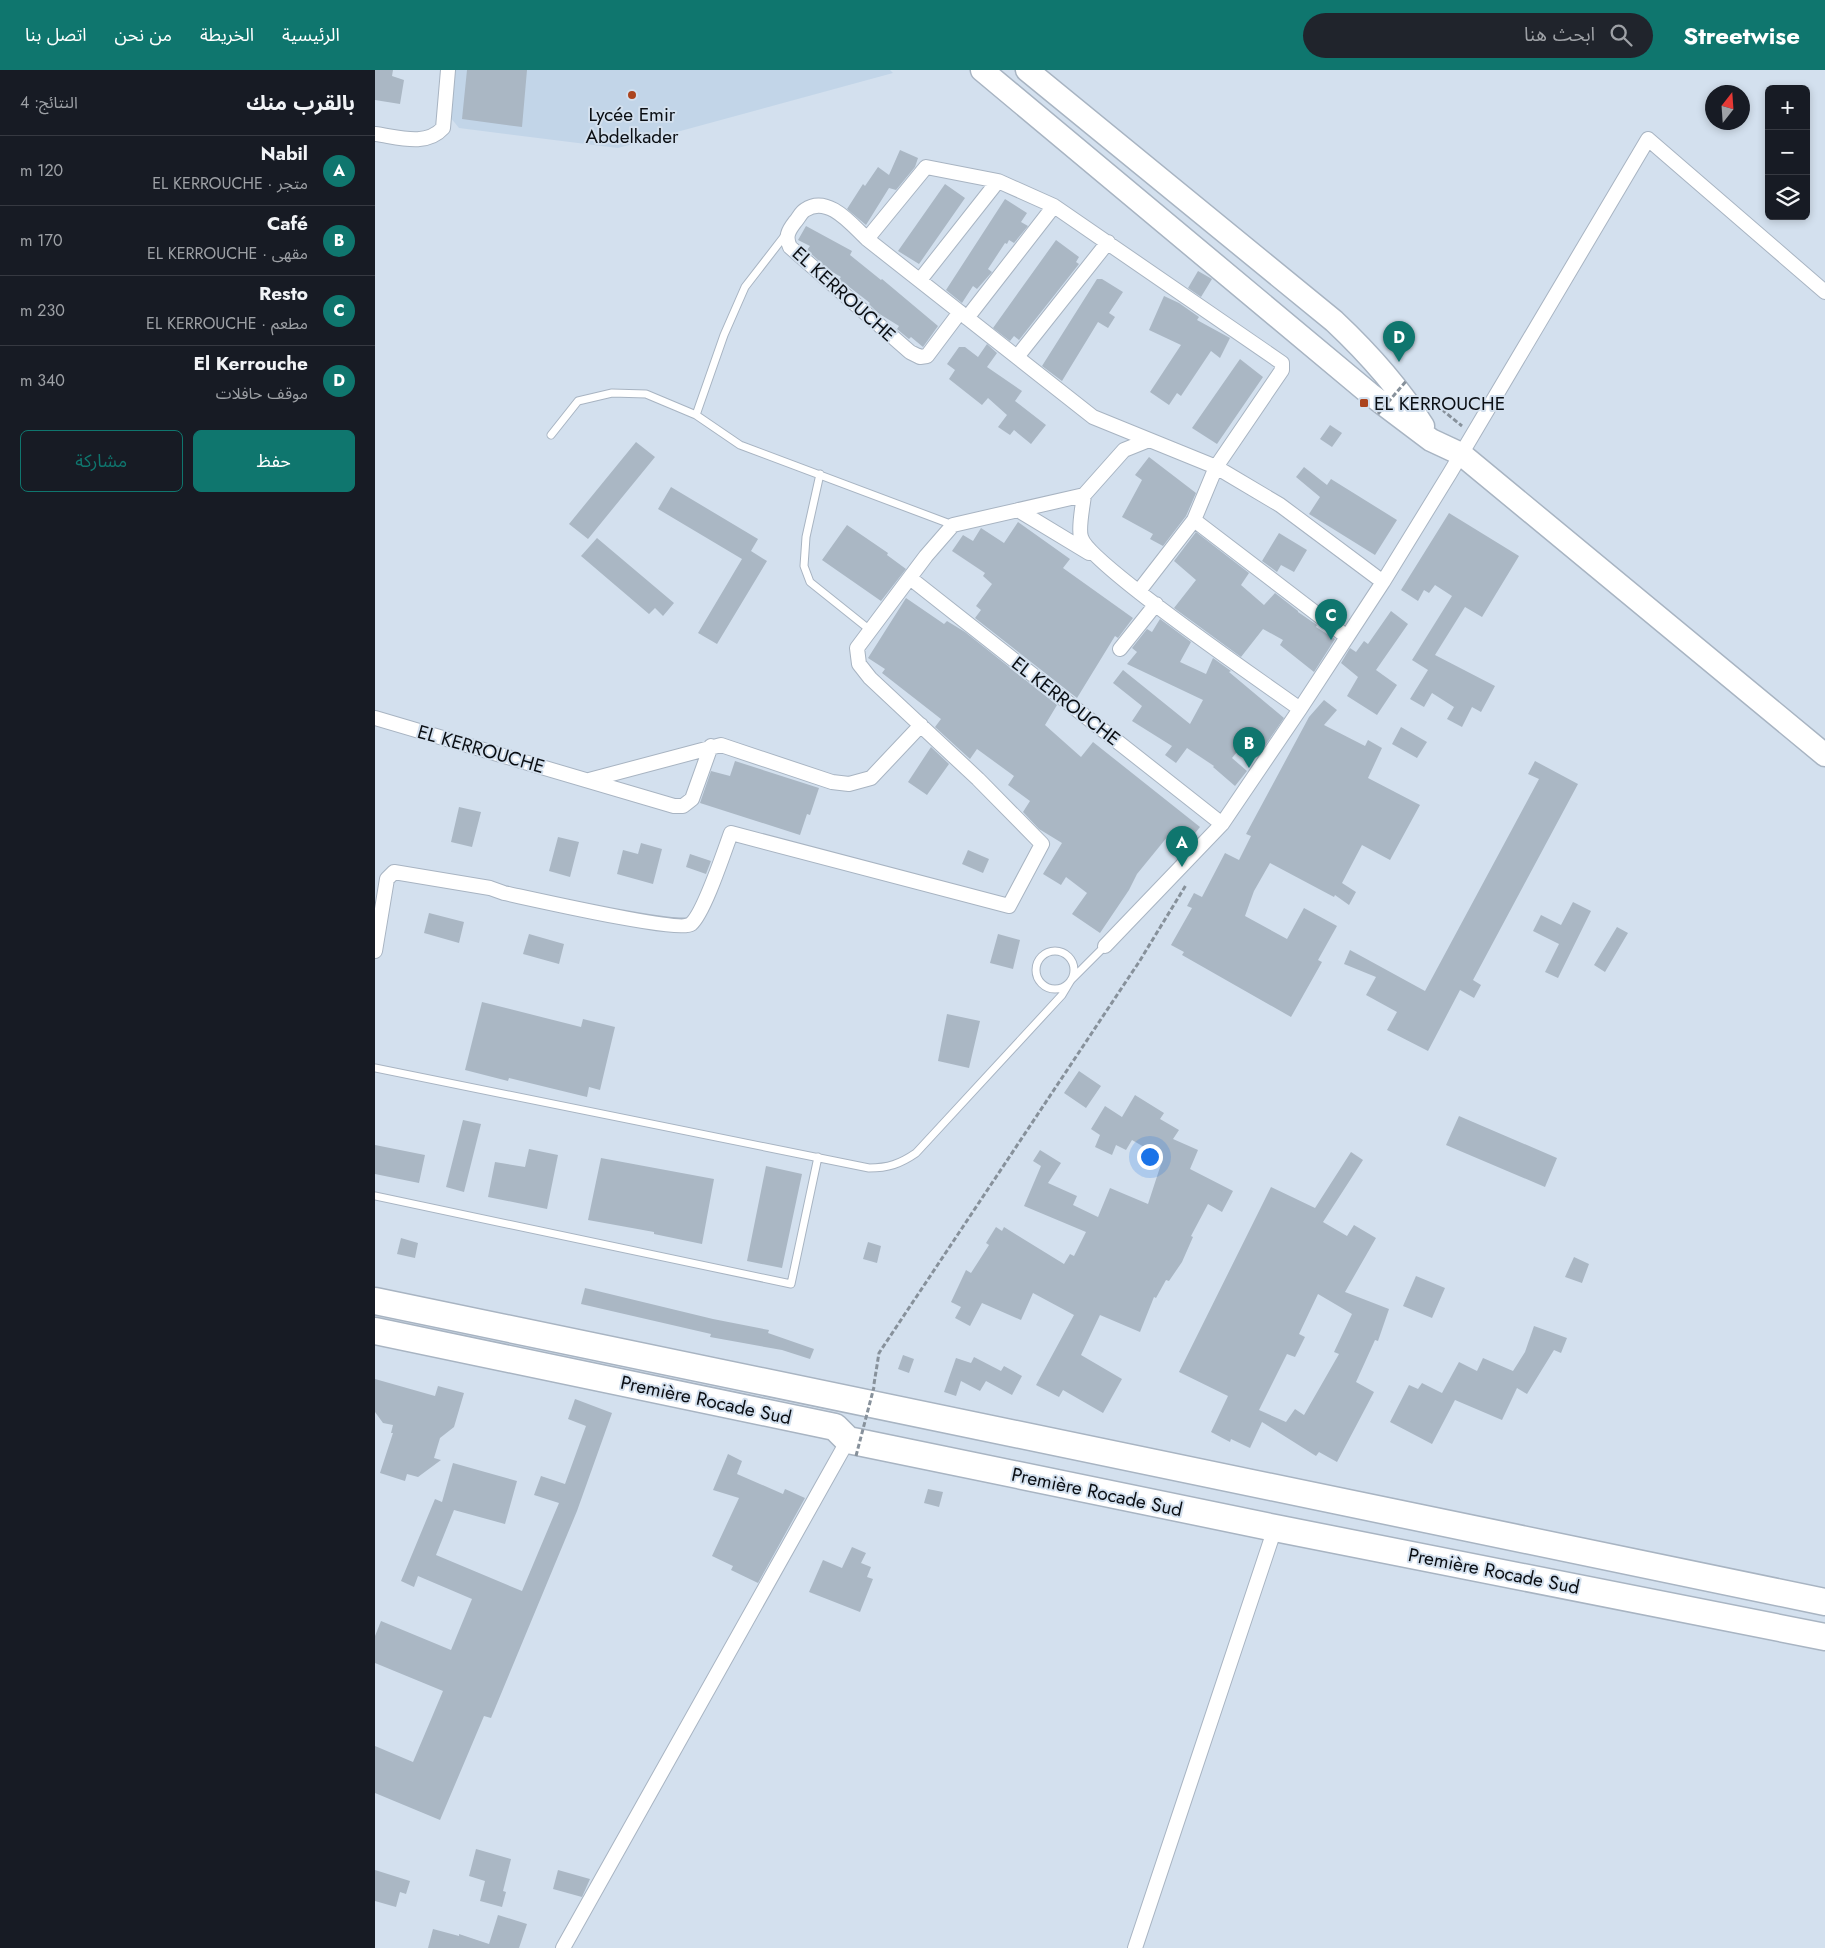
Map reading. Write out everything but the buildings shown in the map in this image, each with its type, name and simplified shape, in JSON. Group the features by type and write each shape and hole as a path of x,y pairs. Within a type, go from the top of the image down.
{"highway":[{"name":"Première Rocade Sud","path":"375,1301 1825,1602"},
{"name":"Première Rocade Sud","path":"375,1331 835,1427 852,1448 1275,1528 1825,1637"}],"main road":[{"path":"982,70 1370,394 1431,440 1467,445 1825,755"},
{"path":"1027,70 1334,321 1374,360 1406,399 1431,440"}],"street":[{"path":"375,134 419,140 437,134 443,128 448,70"},
{"path":"1105,946 1222,824 1300,709 1383,582 1467,445 1648,139 1825,292"},
{"path":"867,239 926,167 998,181 1054,206 1282,363 1282,370 1216,467 1194,520 1139,591"},
{"path":"920,280 998,181"},
{"name":"EL KERROUCHE","path":"964,315 927,356 920,357 910,352 790,247 786,240 789,230 805,210 820,205 833,208 867,239 920,280 1093,417 1216,467 1280,505 1383,582"},
{"path":"964,315 1054,206"},
{"path":"1017,357 1108,242"},
{"path":"375,951 387,879 394,872 490,888 504,893 653,923 686,926 691,924 700,911 731,833 1009,906 1042,844 921,725 870,678 859,664 857,648 910,578 953,526 1084,495 1124,450 1149,440"},
{"path":"1084,495 1081,537 1094,556"},
{"path":"1018,510 1094,556 1156,604 1300,709"},
{"path":"1194,520 1347,637"},
{"name":"EL KERROUCHE","path":"910,578 1222,824"},
{"path":"1120,649 1156,604"},
{"name":"EL KERROUCHE","path":"375,718 674,806 683,806 692,799 711,746"},
{"path":"588,780 711,746 731,747 833,782 849,784 871,778 921,725"},
{"path":"563,1948 852,1448"},
{"path":"1135,1948 1275,1528"}],"lane":[{"path":"696,416 724,335 745,287 789,230"},
{"path":"551,435 578,401 612,392 646,394 696,416 740,445 953,526"},
{"path":"820,474 806,537 804,566 810,582 870,630"},
{"path":"375,1068 869,1168 887,1168 903,1162 916,1153 1062,995 1071,980 1074,967 1068,955 1062,952 1049,951 1039,960 1036,967 1039,979 1049,988 1061,988 1071,980 1105,946"},
{"path":"375,1196 791,1284 818,1157"}],"path":[{"path":"1378,414 1407,380"},
{"path":"1440,408 1467,445"},
{"path":"852,1448 874,1387 879,1353 1139,962 1187,882"}],"shaded area":[{"name":"Lycée Emir Abdelkader","path":"455,70 890,70 893,73 618,148 459,128 450,117"}],"place":[{"name":"Lycée Emir Abdelkader","path":"632,95"},
{"name":"El Kerrouche","path":"1399,362"},
{"name":"EL KERROUCHE","path":"1364,403"},
{"name":"Resto","path":"1331,640"},
{"name":"Café","path":"1249,768"},
{"name":"Nabil","path":"1182,867"}]}
